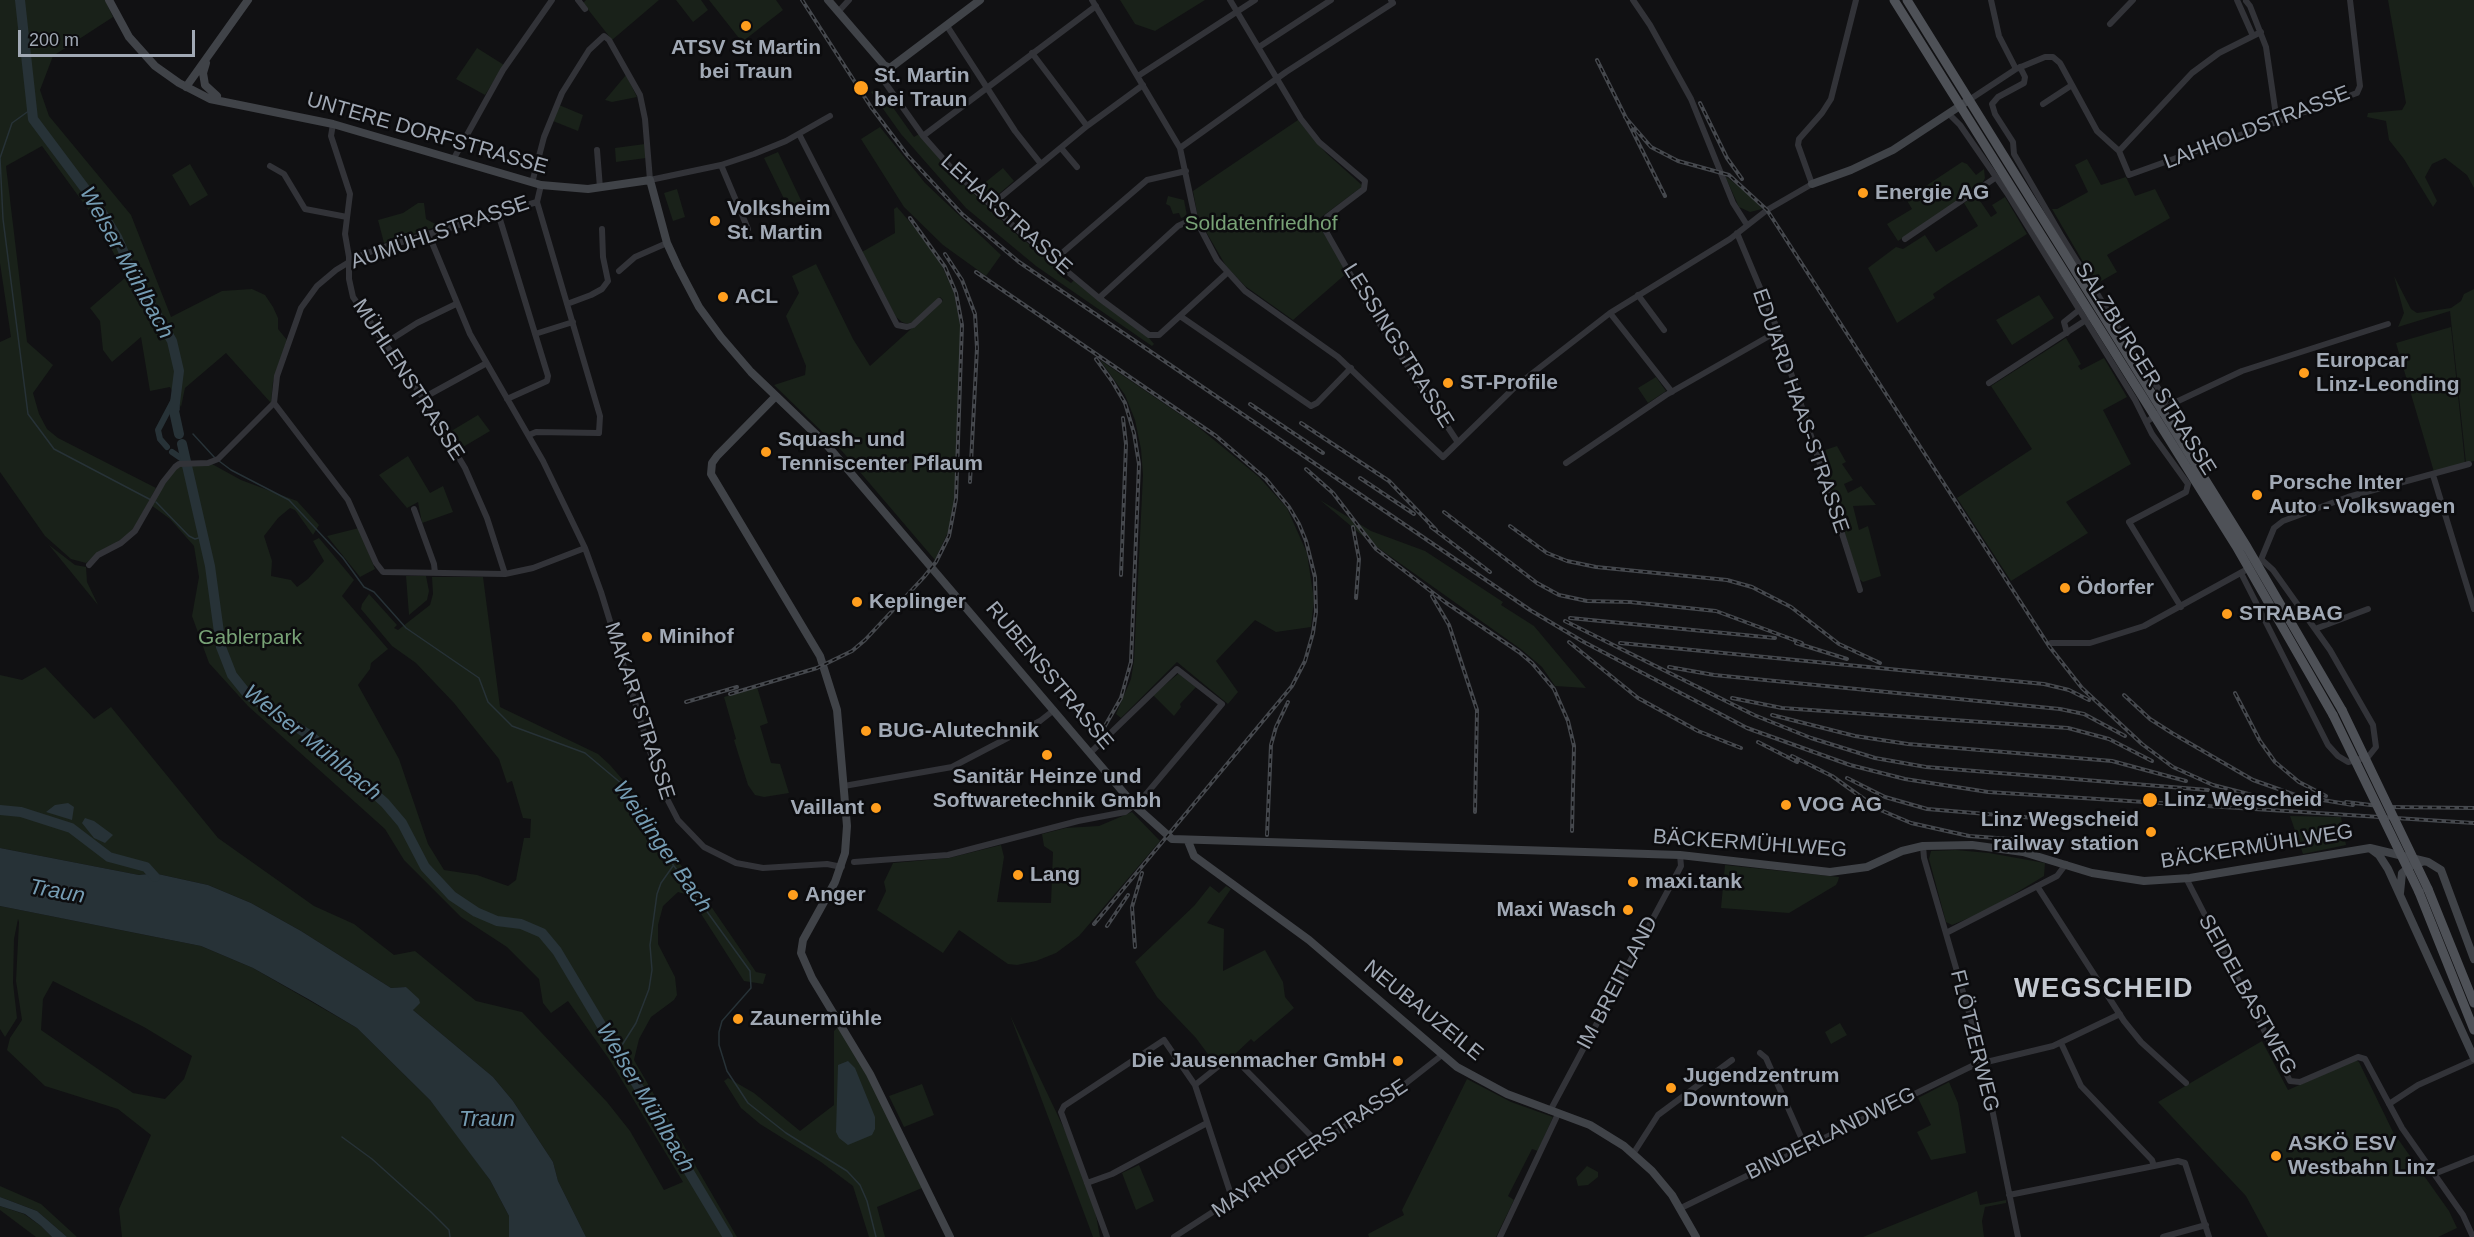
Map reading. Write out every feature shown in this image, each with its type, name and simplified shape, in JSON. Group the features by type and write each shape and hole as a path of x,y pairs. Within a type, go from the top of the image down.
{"main road":[{"name":"SALZBURGER STRASSE","path":"1894,0 1965,103"},
{"name":"SALZBURGER STRASSE","path":"1907,0 1965,103 2154,417 2252,566 2338,712 2474,1003"},
{"name":"SALZBURGER STRASSE","path":"2423,890 2474,1030"}],"street":[{"name":"UNTERE DORFSTRASSE","path":"109,0 129,37 155,66 220,102 333,124 536,184 567,189 600,188 721,165 765,150 830,116"},
{"path":"187,85 248,0"},
{"path":"453,160 502,70 552,0"},
{"path":"578,0 585,9"},
{"path":"828,0 887,68 896,66 980,0"},
{"path":"838,12 849,0"},
{"name":"LESSINGSTRASSE","path":"1230,0 1301,119 1319,142 1365,181 1364,189 1327,217 1324,228 1370,309 1457,441"},
{"path":"1138,76 1255,0"},
{"path":"1259,47 1331,0"},
{"path":"1633,0 1674,68 1709,142 1733,203 1747,225"},
{"path":"1812,184 1798,139 1822,113 1831,99 1856,0"},
{"path":"1991,0 1999,36 2018,68"},
{"path":"2110,24 2133,0"},
{"name":"LAHHOLDSTRASSE","path":"2119,151 2129,175 2353,95 2359,91 2350,0"},
{"path":"2242,1 2261,32 2268,55 2277,122"},
{"path":"2242,1 2253,36"},
{"path":"1180,148 1277,79 1392,2"},
{"path":"923,136 1094,3 1180,148 1195,218 1205,241 1227,273 1245,291 1351,368 1443,457 1516,386 1610,313 1737,233 1767,210 1812,184 1877,158 2018,68 2049,56 2060,63 2097,131 2119,151 2192,73 2218,53 2261,32"},
{"path":"947,26 1015,131 1041,164"},
{"name":"AUMÜHLSTRASSE","path":"274,403 277,376 301,308 317,286 349,262 428,233 537,202 536,184 543,142 562,93 589,50 604,36 609,40 640,95 645,119 650,180"},
{"path":"211,52 205,64 203,78 208,90 217,96"},
{"path":"1032,53 1087,126"},
{"name":"LEHARSTRASSE","path":"887,68 884,81 923,136 990,206 1099,298 1153,337 1159,335 1227,273"},
{"name":"SALZBURGER STRASSE","path":"2018,68 2025,77 2024,83 1998,97 1992,104 1995,114 2013,142 2014,154 2061,235 2140,363 2166,399 2154,417"},
{"name":"UNTERE DORFSTRASSE","path":"187,85 244,105"},
{"path":"990,206 1087,126 1143,85"},
{"path":"2043,104 2072,85"},
{"name":"SALZBURGER STRASSE","path":"1949,114 1960,125 1995,178 2085,321 2154,417 2188,484 2188,488 2129,522 2181,607"},
{"name":"MÜHLENSTRASSE","path":"333,124 331,136 350,195 345,234 353,297 423,398 456,452 479,497 504,574"},
{"path":"799,134 897,325 906,327 913,325 939,301"},
{"path":"1061,148 1077,167"},
{"path":"597,150 600,188"},
{"path":"721,165 748,229"},
{"path":"270,166 284,174 305,209 347,217"},
{"path":"1054,260 1148,180 1186,171"},
{"path":"1905,239 1995,178"},
{"name":"RUBENSSTRASSE","path":"650,180 667,243 688,286 710,323 738,358 826,444 1135,806 1168,837 1176,841 1188,841"},
{"path":"529,435 536,432 599,433 599,408 537,202"},
{"path":"498,213 548,379 507,399"},
{"path":"1099,298 1178,226 1195,218"},
{"path":"567,304 602,289 608,281 603,257 602,229"},
{"name":"MAKARTSTRASSE","path":"428,233 456,304 485,364 529,435 585,548 601,592 661,787 672,811 684,829 722,858 745,865 773,868 827,864 842,867"},
{"name":"EDUARD HAAS-STRASSE","path":"1737,233 1778,332 1860,590"},
{"path":"620,271 635,257 667,243"},
{"path":"1638,295 1664,330"},
{"path":"384,344 456,304"},
{"name":"SALZBURGER STRASSE","path":"2067,333 2064,322 2079,310"},
{"path":"1610,313 1672,392"},
{"path":"1180,316 1311,406 1317,403 1351,368"},
{"name":"SALZBURGER STRASSE","path":"1989,383 2085,321"},
{"path":"535,334 573,322"},
{"path":"2154,417 2242,370 2388,324"},
{"path":"1566,463 1672,392 1778,332"},
{"path":"423,398 485,364"},
{"path":"776,396 717,456 712,463 711,474 822,661 837,710 847,835 842,867 803,940 801,953 812,978 889,1109 950,1237"},
{"path":"88,564 98,555 132,535 152,501 179,464 208,464 221,457 274,403 348,500 379,568 388,572 504,574 539,566 585,548"},
{"path":"2051,643 2102,640 2153,622 2252,566 2270,534 2283,521 2348,497 2469,464"},
{"path":"2433,475 2474,609"},
{"path":"414,509 435,573"},
{"name":"SALZBURGER STRASSE","path":"2252,566 2273,570 2346,677 2376,734 2373,753 2359,762 2342,760 2328,745 2252,566"},
{"path":"2315,629 2368,609"},
{"path":"854,862 948,855 1078,821 1125,812 1135,806 1220,707 1221,702 1177,669 1090,753"},
{"path":"844,786 962,763 1040,721 1054,710"},
{"name":"BÄCKERMÜHLWEG","path":"1188,841 1680,855 1836,872 1867,867 1902,851 1923,846 1990,847 2023,852 2129,880 2186,878 2370,848"},
{"name":"NEUBAUZEILE","path":"1188,841 1194,856 1309,940 1442,1055 1488,1085 1603,1132 1633,1154 1657,1177 1681,1208 1696,1237"},
{"name":"FLÖTZERWEG","path":"1923,846 1924,858 1983,1062 2018,1237"},
{"path":"2370,848 2436,866 2443,874 2473,955"},
{"path":"2370,848 2383,861 2474,1059 2418,1085 2389,1104"},
{"name":"IM BREITLAND","path":"1500,1237 1554,1112 1681,866 1680,855"},
{"path":"2400,896 2402,873 2412,865 2424,862"},
{"path":"1946,933 2061,874 2066,864"},
{"name":"SEIDELBASTWEG","path":"2186,878 2290,1081 2300,1082 2361,1057 2434,1174 2463,1215 2473,1237"},
{"path":"2037,886 2120,1014 2141,1042 2186,1083"},
{"name":"BINDERLANDWEG","path":"1681,1208 1805,1146 1983,1062 2061,1043 2120,1014"},
{"path":"1107,1237 1061,1115 1062,1108 1164,1040 1195,1085 1233,1200"},
{"path":"2061,1043 2081,1086 2152,1160 2154,1166"},
{"path":"1760,1053 1766,1058 1805,1146"},
{"name":"MAYRHOFERSTRASSE","path":"1174,1237 1377,1106 1442,1055"},
{"path":"1195,1085 1224,1061 1236,1060 1319,1144"},
{"path":"1633,1154 1658,1115 1732,1060"},
{"path":"1087,1183 1112,1174 1207,1123"},
{"path":"2434,1174 2474,1158"},
{"path":"2009,1195 2178,1161 2185,1163 2209,1237"},
{"path":"2163,1237 2206,1225"}],"green space":[{"path":"0,0 105,0 113,17 53,56 40,90 49,116 131,215 171,317 222,291 252,289 265,295 278,318 278,329 287,340 273,382 271,403 226,353 185,388 181,407 170,387 150,391 141,337 112,362 103,350 100,321 90,308 126,277 98,223 42,146 6,166 27,342 53,365 33,393 39,414 47,429 58,438 156,488 132,532 86,563 71,559 45,536 0,472 0,342 11,337 0,263"},
{"path":"586,0 659,0 612,40 583,3"},
{"path":"676,0 701,0 708,10 693,22"},
{"name":"ATSV St Martin bei Traun","path":"709,0 776,0 783,10 742,42"},
{"path":"1120,0 1205,0 1155,31 1135,24"},
{"path":"2388,0 2474,0 2474,188 2467,175 2445,158 2432,164 2425,177 2437,201 2433,207 2404,159 2389,140 2386,121 2367,117 2368,113 2402,110 2406,103"},
{"path":"477,48 504,65 485,95 456,79"},
{"path":"626,75 637,97 612,102 605,100"},
{"path":"874,90 880,100 889,107 892,106 914,137 919,134 955,176 1015,233 1060,269 1057,273 1071,283 1074,280 1154,344 1152,346 1036,266 966,208 901,134 871,92"},
{"path":"559,105 583,115 578,131 553,121"},
{"name":"Soldatenfriedhof","path":"1298,120 1326,153 1363,186 1316,221 1348,272 1293,320 1245,286 1226,266 1198,218 1193,191"},
{"path":"880,127 925,183 1001,255 986,276 943,245 904,207 861,139"},
{"path":"645,144 646,158 616,162 615,148"},
{"path":"778,152 808,215 794,217 764,158"},
{"path":"2087,159 2101,185 2126,177 2135,196 2155,189 2170,218 2107,255 2117,272 2096,284 2052,209 2057,209 2088,192 2075,165"},
{"path":"1962,162 1967,164 1976,175 1984,169 1985,178 1981,186 1898,241 1887,224 1912,209 1906,199"},
{"path":"190,164 208,195 190,206 172,175"},
{"path":"1003,168 1014,181 994,198 988,198 977,189"},
{"path":"1725,176 1752,196 1762,209 1750,212 1739,207"},
{"path":"677,189 685,217 673,221 664,193"},
{"path":"1976,195 1991,217 1997,213 1992,205 2005,197 2027,234 1949,283 1933,294 1935,298 1897,323 1868,268 1896,247 1903,249 1925,235 1936,252 1978,226 1964,203"},
{"path":"1168,196 1184,200 1187,216 1181,218 1179,213 1173,214 1170,206 1166,204"},
{"path":"418,203 424,203 426,219 439,226 384,243 378,220 403,213"},
{"path":"897,207 921,235 942,266 954,293 960,324 954,509 948,532 935,560 842,451 774,385 805,375 806,366 786,316 799,293 792,276 816,264 853,339 870,366 943,300 940,297 915,321 907,324 902,322 896,317 862,252 895,233 894,209"},
{"path":"2394,276 2411,309 2417,313 2451,308 2461,301 2464,294 2474,289 2474,461 2466,463 2450,311 2398,327 2404,313"},
{"path":"2039,295 2054,318 2012,345 1996,320"},
{"path":"2451,327 2465,463 2434,472 2396,343"},
{"path":"2066,338 2081,364 2078,366 2081,370 2104,358 2127,397 2103,410 2131,464 2066,502 2088,533 2011,581 1957,498 2032,449 1991,386"},
{"path":"1100,360 1197,426 1259,477 1287,508 1307,553 1314,600 1311,627 1276,632 1255,620 1216,661 1238,692 1228,704 1177,662 1121,718 1116,714 1131,679 1134,660 1143,475 1135,420 1125,395"},
{"path":"1656,377 1666,391 1648,403 1638,388"},
{"path":"478,415 490,431 458,450 448,433"},
{"path":"1837,446 1846,462 1842,464 1853,480 1844,484 1848,493 1861,486 1876,505 1853,506 1859,530 1868,526 1881,576 1863,582 1859,579 1819,452"},
{"path":"408,456 430,493 443,486 453,512 422,523 418,502 407,508 379,475"},
{"name":"Gablerpark","path":"212,464 241,480 297,501 319,525 313,535 295,510 290,508 278,518 264,536 272,561 271,576 291,580 297,587 308,579 324,561 313,541 319,538 354,580 342,596 388,649 371,663 370,669 358,685 399,759 428,844 444,870 477,875 508,886 516,880 524,838 530,838 531,819 523,818 512,781 507,783 499,759 454,703 416,663 392,646 361,609 369,594 397,625 394,628 398,630 430,605 433,594 432,577 483,577 500,707 598,754 610,765 635,794 665,845 695,883 756,972 766,974 763,984 744,981 689,895 678,892 663,906 658,925 658,944 675,977 677,995 674,1000 651,1017 639,1039 634,1060 737,1237 586,1237 558,1181 553,1162 513,1101 493,1077 413,1010 415,1006 412,995 406,987 391,988 301,931 251,903 208,885 158,874 147,868 148,874 139,875 0,848 0,675 22,680 45,667 94,719 111,707 218,838 314,906 354,924 394,955 415,951 476,1001 522,1012 607,1102 630,1131 664,1190 683,1182 609,1059 568,1001 551,1013 543,1003 539,979 507,947 461,917 404,860 385,829 248,706 209,663 192,616 199,577 194,546 170,519 151,505 175,469 180,466"},
{"path":"1320,500 1371,531 1425,551 1503,602 1501,605 1534,626 1586,688 1555,686 1542,667 1522,650 1370,542"},
{"path":"359,528 375,569 360,577 327,536"},
{"path":"49,545 75,565 86,567 87,582 98,605"},
{"path":"406,576 426,576 429,591 427,600 409,615"},
{"path":"1179,673 1197,686 1180,704 1181,707 1174,716 1153,695"},
{"path":"757,687 768,723 760,726 771,763 780,764 789,793 764,797 755,795 748,785 734,740 736,739 724,697"},
{"path":"1132,812 1160,841 1079,936 1056,953 1036,961 1017,965 1008,964 959,930 943,953 877,910 886,891 884,882 893,863 949,858 1001,845 1004,857 997,902 1051,903 1053,852 1044,846 1042,834 1066,828 1099,826"},
{"path":"2290,816 2341,817 2346,845 2303,854"},
{"path":"1956,850 1989,853 2045,863 2044,876 1986,911 1952,925 1946,922 1929,859 1931,851"},
{"path":"1725,865 1839,877 1836,885 1789,913 1721,908"},
{"path":"1210,886 1219,893 1226,886 1231,889 1207,923 1224,929 1223,971 1265,950 1283,982 1285,997 1294,1008 1254,1042 1251,1039 1233,1056 1227,1056 1216,1065 1196,1038 1157,997 1135,962 1194,906"},
{"path":"0,906 201,946 253,968 357,1028 430,1100 459,1137 490,1180 509,1216 509,1237 122,1237 119,1209 151,1135 118,1109 45,1086 7,1050 10,1038 22,1020 16,981 18,919 14,939 13,983 17,1018 5,1037 0,1029","holes":["53,981 144,1027 192,1056 184,1079 165,1099 133,1093 41,1030 43,999"]},
{"path":"1010,1015 1068,1137 1095,1210 1100,1237 1093,1237"},
{"path":"1840,1023 1847,1035 1831,1044 1825,1032"},
{"path":"838,1027 868,1075 922,1188 877,1207 885,1237 869,1237 853,1186 821,1162 760,1124 741,1108 724,1081 728,1078 754,1093 800,1131 834,1105 834,1031"},
{"path":"2262,1041 2288,1090 2356,1060 2359,1062 2393,1132 2449,1211 2457,1228 2438,1237 2268,1237 2246,1196 2158,1102"},
{"path":"1467,1079 1511,1102 1553,1117 1538,1151 1532,1149 1508,1196 1514,1200 1496,1237 1369,1237 1368,1234 1404,1215 1402,1210"},
{"path":"1949,1082 1958,1103 1966,1153 1931,1160 1917,1132 1931,1125 1918,1098"},
{"path":"922,1084 934,1115 904,1127 889,1096"},
{"path":"1139,1165 1154,1201 1136,1210 1122,1173"},
{"path":"1587,1166 1598,1172 1598,1177 1588,1185 1578,1186 1576,1178"},
{"path":"0,1186 41,1204 77,1237 67,1237 37,1211 0,1197"},
{"path":"1977,1191 1980,1205 2006,1200 2006,1203 1985,1207 1982,1221 1984,1237 1863,1237"},
{"path":"0,1206 24,1214 52,1237 36,1237 0,1210"}],"water":[{"path":"68,803 74,807 72,820 46,812 55,805"},
{"path":"85,818 94,821 113,835 105,843 94,838 82,823"},
{"name":"Traun","path":"0,848 139,875 148,874 146,867 158,874 208,885 251,903 301,931 391,988 406,987 419,999 420,1003 413,1010 493,1077 513,1101 553,1162 558,1181 586,1237 509,1237 509,1216 490,1180 430,1100 357,1028 310,1000 253,968 201,946 0,906"},
{"path":"848,1061 855,1068 875,1117 875,1129 872,1135 848,1145 839,1138 836,1132 838,1065"},
{"path":"0,1197 37,1211 67,1237 52,1237 25,1214 0,1206"}],"waterway":[{"name":"Welser Mühlbach","path":"20,0 33,119 98,206 117,237 134,276 172,341 179,371 174,411 179,434"},
{"path":"30,110 12,123 0,158 3,219 28,414 54,449 151,500"},
{"name":"Weidinger Bach","path":"178,392 179,410"},
{"path":"167,447 160,439 158,430 178,392"},
{"name":"Weidinger Bach","path":"193,434 215,458"},
{"name":"Welser Mühlbach","path":"182,444 210,566 221,647 232,675 248,695 312,737 385,803 402,823 425,867 452,896 476,912 497,921 521,924 542,933 557,951 728,1237"},
{"path":"172,452 188,463"},
{"name":"Weidinger Bach","path":"219,461 231,470 289,500 343,558 364,587 374,592 406,628 479,678 488,702 512,726 585,753 622,784 674,866 750,971 751,988 722,1021 719,1032 719,1045 727,1071 748,1103 786,1133 847,1171 860,1185 867,1201 876,1237"},
{"path":"156,502 189,536 195,539 202,537"},
{"name":"Welser Mühlbach","path":"0,810 21,812 71,828 109,857 146,867 155,877"},
{"path":"617,1053 636,1023 649,989 652,970 650,945 657,894 661,883 673,866"},
{"path":"342,1137 372,1159 431,1212 449,1230 450,1237"}],"railway":[{"path":"802,0 871,107 908,156 962,214 1019,262 1530,610 1582,641 1747,728 1850,765 1905,779 1988,792 2474,823"},
{"path":"1597,60 1665,196"},
{"path":"1700,103 1727,158 1742,179"},
{"path":"1625,117 1651,147 1678,161 1729,175 1767,210 2049,646 2082,688 2142,744 2173,767 2213,785 2260,797"},
{"path":"730,694 817,668 852,651 924,577 936,562 949,536 956,499 962,325 956,293 945,267 910,218"},
{"path":"945,254 962,280 975,314 977,348 970,482"},
{"path":"976,272 1216,436 1266,479 1289,507 1299,524 1315,577 1316,612 1313,633 1305,661 1292,686 1094,924"},
{"path":"1096,359 1125,403 1134,433 1139,464 1131,662 1121,698 1098,738"},
{"path":"1250,404 1323,453"},
{"path":"1121,575 1126,444 1123,418"},
{"path":"1301,423 1389,481 1436,530"},
{"path":"1306,469 1333,493 1376,549 1445,602 1519,652 1532,663 1554,689 1568,721 1574,746 1572,831"},
{"path":"1360,478 1414,514"},
{"path":"1444,512 1537,583 1559,595 1587,601 1630,602 1716,611 1802,643"},
{"path":"1510,526 1547,553 1567,561 1596,567 1727,580 1752,587 1791,607 1839,644 1880,663"},
{"path":"1353,527 1359,559 1356,598"},
{"path":"1431,527 1490,572"},
{"path":"1432,596 1449,625 1477,710 1475,812"},
{"path":"1570,618 1775,638"},
{"path":"1565,621 1754,715 1811,738 1875,758 1926,767 2208,790"},
{"path":"1569,642 1638,698 1698,731 1741,748"},
{"path":"1620,643 2044,684 2069,690 2089,700"},
{"path":"1796,643 1847,659"},
{"path":"1669,667 1714,675 2060,709 2084,714 2125,736"},
{"path":"686,702 737,687"},
{"path":"2235,693 2260,741 2275,762 2299,782 2326,796"},
{"path":"2124,695 2150,719 2253,780 2298,796 2353,805"},
{"path":"1732,698 1782,708 2068,728 2109,739 2152,761"},
{"path":"1267,835 1271,745 1276,727 1288,702"},
{"path":"1772,715 1855,736 1908,744 2112,761 2186,781"},
{"path":"1758,742 1797,762"},
{"path":"1792,756 1832,776 1878,809 1911,823 1969,836 2052,842"},
{"path":"1847,778 1885,797 1927,809 2047,819"},
{"path":"2346,802 2379,806"},
{"path":"2387,807 2474,808"},
{"path":"1135,947 1132,907 1142,873"},
{"path":"1107,926 1128,895"}],"place":[{"name":"ATSV St Martin bei Traun","path":"746,26"},
{"name":"St. Martin bei Traun","path":"861,88"},
{"name":"Energie AG","path":"1863,193"},
{"name":"Volksheim St. Martin","path":"715,221"},
{"name":"ACL","path":"723,297"},
{"name":"Europcar Linz-Leonding","path":"2304,373"},
{"name":"ST-Profile","path":"1448,383"},
{"name":"Squash- und Tenniscenter Pflaum","path":"766,452"},
{"name":"Porsche Inter Auto - Volkswagen","path":"2257,495"},
{"name":"Ödorfer","path":"2065,588"},
{"name":"Keplinger","path":"857,602"},
{"name":"STRABAG","path":"2227,614"},
{"name":"Minihof","path":"647,637"},
{"name":"BUG-Alutechnik","path":"866,731"},
{"name":"Sanitär Heinze und Softwaretechnik Gmbh","path":"1047,755"},
{"name":"Linz Wegscheid","path":"2150,800"},
{"name":"VOG AG","path":"1786,805"},
{"name":"Vaillant","path":"876,808"},
{"name":"Linz Wegscheid railway station","path":"2151,832"},
{"name":"Lang","path":"1018,875"},
{"name":"maxi.tank","path":"1633,882"},
{"name":"Anger","path":"793,895"},
{"name":"Maxi Wasch","path":"1628,910"},
{"name":"Zaunermühle","path":"738,1019"},
{"name":"Die Jausenmacher GmbH","path":"1398,1061"},
{"name":"Jugendzentrum Downtown","path":"1671,1088"},
{"name":"ASKÖ ESV Westbahn Linz","path":"2276,1156"}],"district":[{"name":"WEGSCHEID","path":"2104,990"}]}
